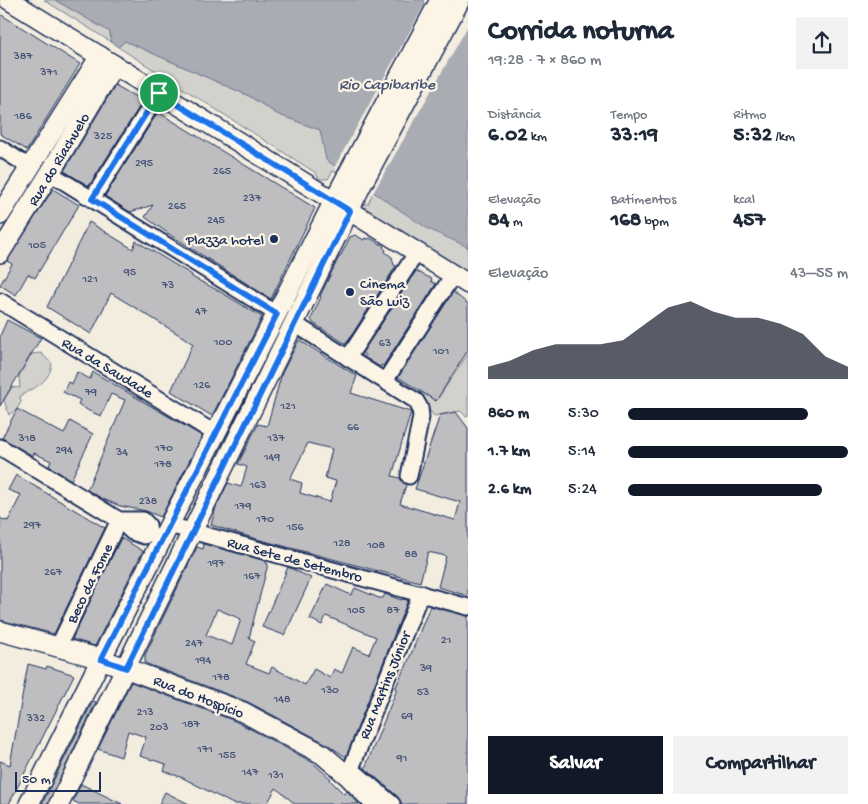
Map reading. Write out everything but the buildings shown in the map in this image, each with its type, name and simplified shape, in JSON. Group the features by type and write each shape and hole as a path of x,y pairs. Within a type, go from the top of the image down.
{"main road":[{"path":"9,0 461,279"},
{"path":"29,804 334,201 353,182 452,2"},
{"name":"Rua do Riachuelo","path":"0,215 107,61"},
{"name":"Rua do Riachuelo","path":"0,253 50,173 107,61"},
{"path":"59,804 350,211 353,182"},
{"name":"Rua do Hospício","path":"0,631 101,659 243,712 322,754 349,773 375,804"}],"street":[{"path":"92,199 159,93"},
{"path":"0,148 31,168"},
{"path":"50,173 277,314"},
{"path":"348,358 417,252"},
{"path":"384,381 461,279"},
{"name":"Rua da Saudade","path":"0,302 216,434"},
{"path":"295,324 416,402 420,408 421,417 409,476"},
{"name":"Beco da Fome","path":"0,447 119,520 58,647"},
{"name":"Rua Sete de Setembro","path":"169,525 468,607"},
{"name":"Rua Martins Júnior","path":"349,773 421,593"},
{"name":"Rua do Hospício","path":"349,773 392,804"}],"shaded area":[{"path":"44,0 55,0 110,32 111,42"},
{"path":"125,41 249,96 277,114 320,130 468,246 468,273 362,208 361,204 368,204 372,195 333,171 328,179 319,179 316,173 118,47"},
{"path":"41,353 52,364 48,376 41,384 20,396 21,402 17,409 9,415 4,400 12,387 20,388 19,376 31,354"},
{"path":"468,354 468,416 466,417 461,411 434,416 428,408 414,397 419,391 436,401"}],"water":[{"name":"Rio Capibaribe","path":"55,0 424,0 425,4 468,18 468,247 428,229 326,160 320,130 277,114 249,96 125,41 118,47 111,42 110,32"}],"pier":[{"path":"427,0 427,3 468,15 468,26 372,195 334,168"}],"place":[{"name":"Plazza hotel","path":"274,239"},
{"name":"Cinema São Luiz","path":"350,292"}],"route":[{"path":"159,93 350,211 126,668 101,659 277,314 92,199 159,93"}]}
